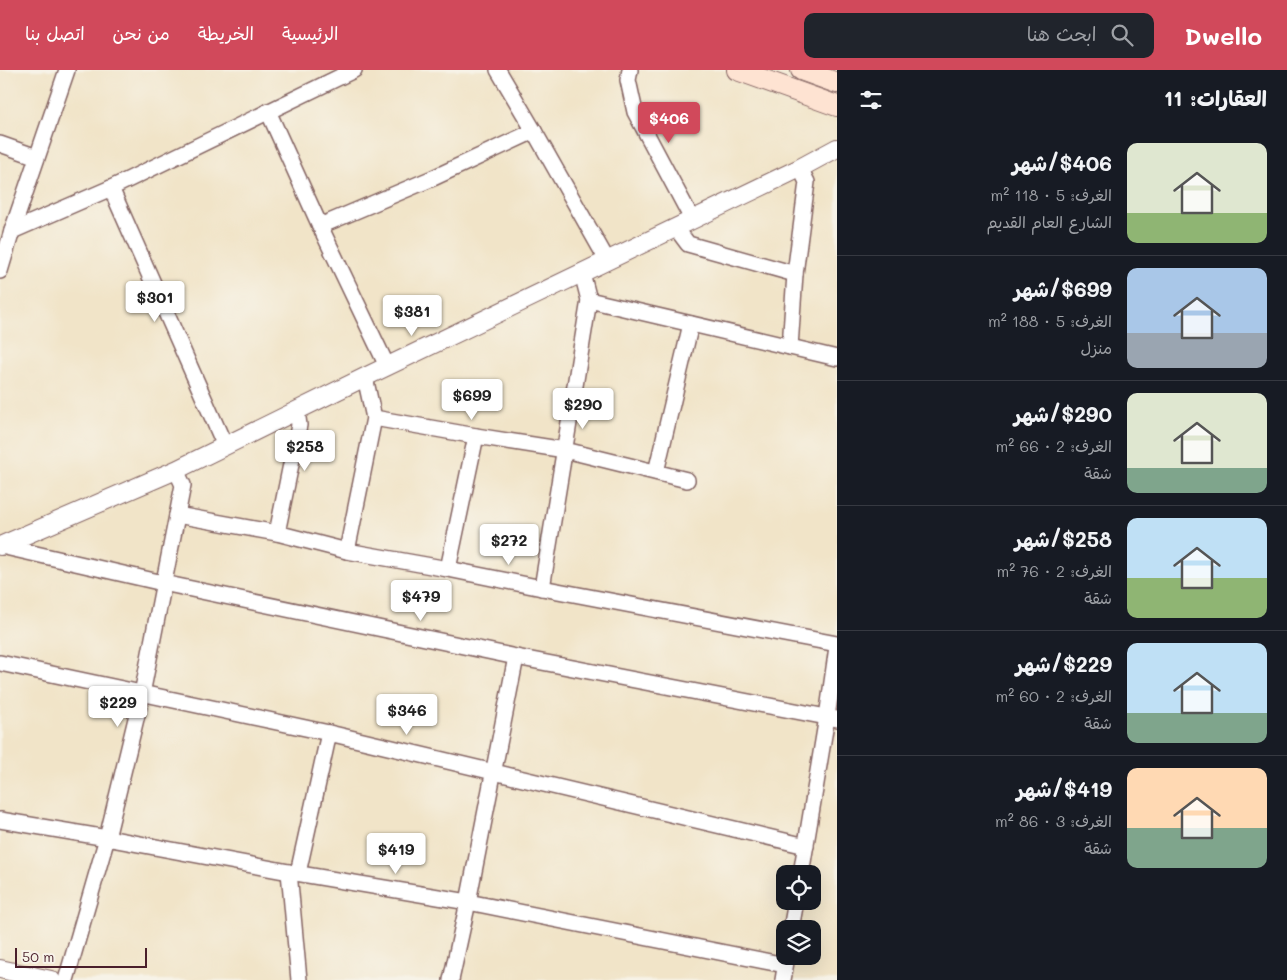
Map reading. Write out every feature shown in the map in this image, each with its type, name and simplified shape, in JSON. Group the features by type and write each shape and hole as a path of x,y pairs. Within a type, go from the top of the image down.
{"main road":[{"path":"737,70 837,106"},
{"path":"802,70 837,83"}],"street":[{"path":"0,271 67,70"},
{"path":"12,231 111,188 354,70"},
{"path":"498,70 607,260"},
{"path":"630,70 628,80 635,112 692,219"},
{"path":"268,111 320,226 387,366"},
{"path":"320,226 433,178 534,130"},
{"path":"0,144 37,158"},
{"path":"0,546 176,470 387,366 800,168 836,146"},
{"path":"790,347 795,274 806,182 800,168"},
{"path":"111,188 225,446"},
{"path":"676,228 688,244 795,274"},
{"path":"542,588 590,300 582,273"},
{"path":"590,300 837,358"},
{"path":"656,472 691,324"},
{"path":"347,550 374,418 365,377"},
{"path":"277,533 300,425 297,412"},
{"path":"374,418 565,450 687,480"},
{"path":"448,568 476,436"},
{"path":"66,980 107,838 142,694 183,485 176,470"},
{"path":"177,515 277,533 347,550 448,568 837,645 832,718 803,865"},
{"path":"0,546 163,583 516,657 832,718"},
{"path":"451,980 516,657"},
{"path":"0,663 329,733 806,846"},
{"path":"299,980 293,872 329,733"},
{"path":"0,820 468,902 785,967"},
{"path":"0,969 51,980"}]}
